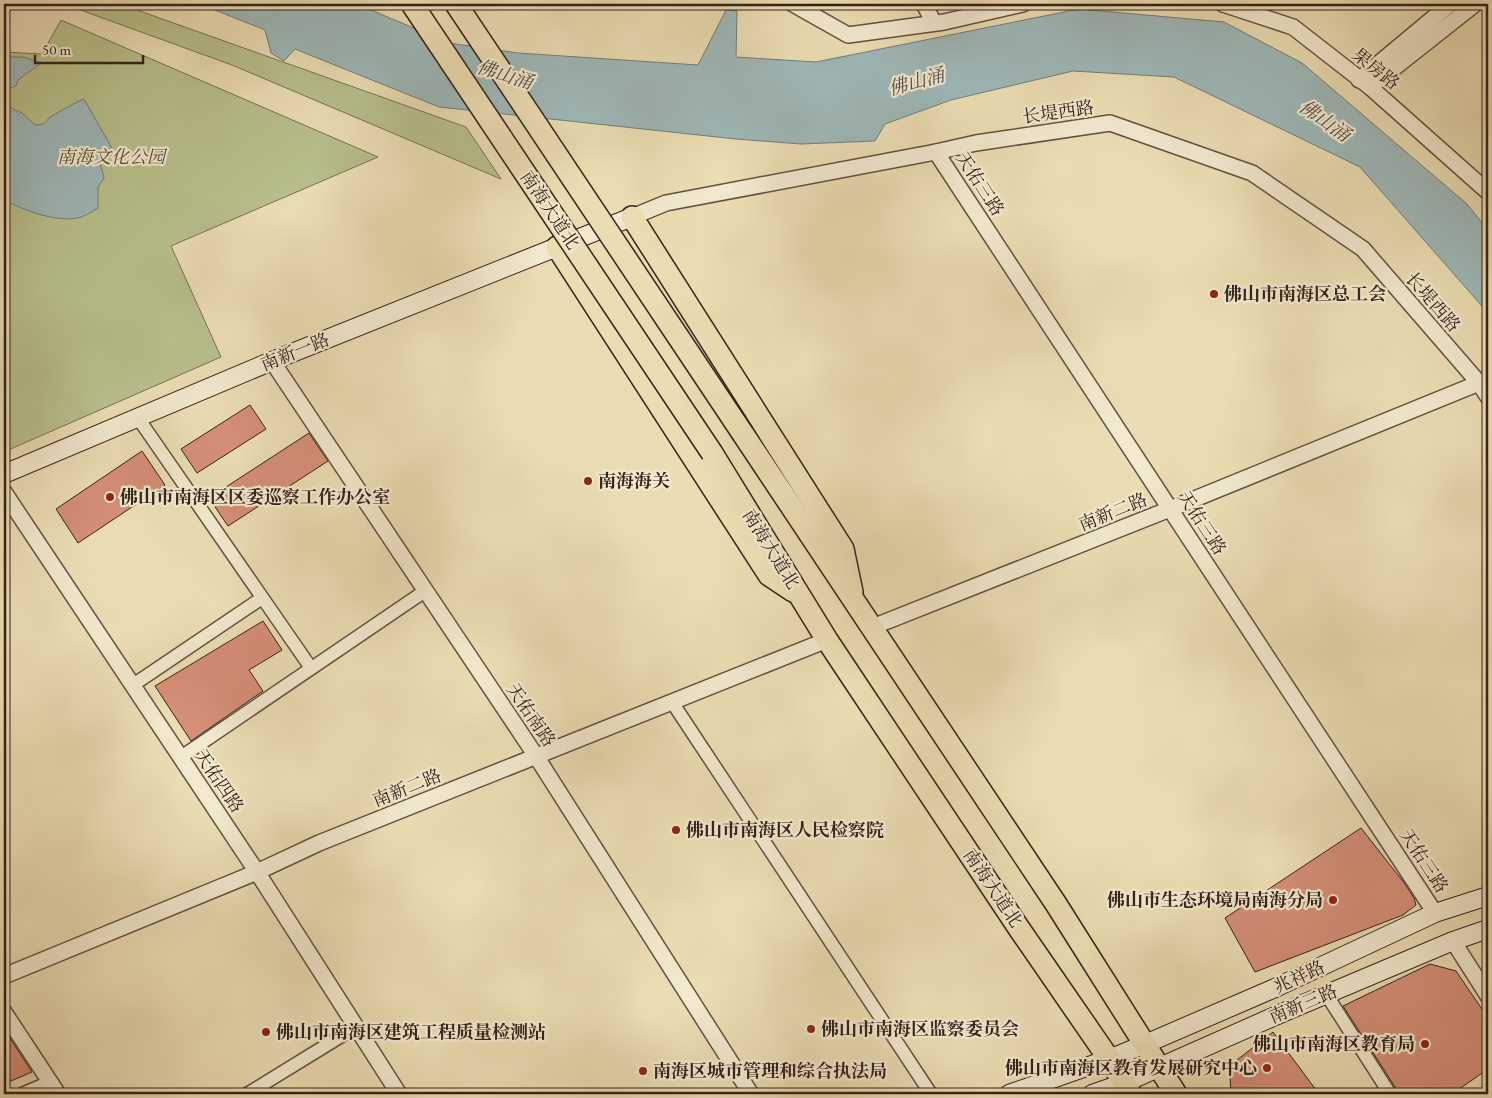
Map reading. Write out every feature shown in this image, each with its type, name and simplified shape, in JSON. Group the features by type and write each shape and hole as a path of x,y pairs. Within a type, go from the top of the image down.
{"highway":[{"name":"南海大道北","path":"412,4 712,453 827,640 1128,1089"},
{"name":"南海大道北","path":"456,4 870,628 1056,904 1176,1094"},
{"path":"632,217 843,549 855,604"},
{"path":"556,247 768,575 801,597"}],"main road":[{"name":"南新一路","path":"4,474 272,361 632,217"},
{"name":"兆祥路","path":"1109,1059 1275,988 1435,913 1488,896"},
{"name":"南新三路","path":"1092,1094 1128,1089 1159,1068 1326,994 1453,941 1488,929"},
{"path":"1009,1094 1109,1059"}],"street":[{"path":"794,4 848,35 934,23 1023,4"},
{"path":"924,4 934,23"},
{"name":"果房路","path":"1223,4 1293,27 1364,83 1488,192"},
{"path":"1364,83 1450,4"},
{"path":"1364,83 1475,4"},
{"name":"长堤西路","path":"632,217 666,203 976,143 1110,123 1252,173 1363,249 1479,383 1488,397"},
{"name":"天佑三路","path":"936,152 1435,913"},
{"name":"天佑南路","path":"272,361 536,756 751,1094"},
{"name":"南新二路","path":"870,628 1170,509 1479,383"},
{"path":"138,418 311,668"},
{"name":"天佑四路","path":"4,492 257,872 400,1094"},
{"path":"181,757 425,591"},
{"path":"133,685 262,598"},
{"name":"南新二路","path":"4,976 257,872 319,843 827,640"},
{"path":"672,702 931,1094"},
{"path":"1453,941 1488,996"},
{"path":"1326,994 1390,1094"},
{"path":"4,1012 54,1088 22,1094"},
{"path":"247,1094 356,1027"}],"green space":[{"path":"64,4 120,4 466,127 501,179 232,65"},
{"name":"南海文化公园","path":"61,20 378,157 171,246 221,357 6,451 4,449 4,52 42,54"}],"water":[{"name":"佛山涌","path":"200,4 357,4 449,43 518,53 698,65 726,10 737,11 736,57 816,62 1079,9 1224,22 1302,63 1467,204 1488,230 1488,313 1360,167 1174,77 1073,71 951,100 885,124 875,141 801,144 736,139 439,107 295,49 284,61 271,53 265,30"},
{"path":"4,57 24,57 41,63 18,80 16,86 8,89 6,99 11,108 22,113 35,125 44,124 51,116 84,99 113,150 111,156 107,152 99,159 104,178 98,187 98,208 88,214 72,219 62,219 31,212 4,200"}],"building":[{"path":"250,405 266,429 197,473 181,449"},
{"path":"309,433 328,461 228,526 209,498"},
{"name":"佛山市南海区区委巡察工作办公室","path":"142,451 165,485 78,543 56,509"},
{"path":"263,621 282,650 249,670 263,691 191,741 155,686"},
{"name":"佛山市生态环境局南海分局","path":"1361,828 1405,884 1416,905 1403,915 1255,972 1225,918"},
{"name":"佛山市南海区教育局","path":"1430,964 1456,971 1488,1018 1488,1069 1452,1094 1398,1094 1343,1006"},
{"path":"4,1029 32,1072 4,1084"},
{"name":"佛山市南海区教育发展研究中心","path":"1273,1032 1319,1094 1231,1094 1230,1077 1237,1060"}],"place":[{"name":"佛山市南海区总工会","path":"1214,294"},
{"name":"南海海关","path":"588,481"},
{"name":"佛山市南海区区委巡察工作办公室","path":"110,497"},
{"name":"佛山市南海区人民检察院","path":"676,830"},
{"name":"佛山市生态环境局南海分局","path":"1333,900"},
{"name":"佛山市南海区监察委员会","path":"811,1029"},
{"name":"佛山市南海区建筑工程质量检测站","path":"266,1032"},
{"name":"佛山市南海区教育局","path":"1425,1044"},
{"name":"佛山市南海区教育发展研究中心","path":"1267,1068"},
{"name":"南海区城市管理和综合执法局","path":"643,1071"}]}
